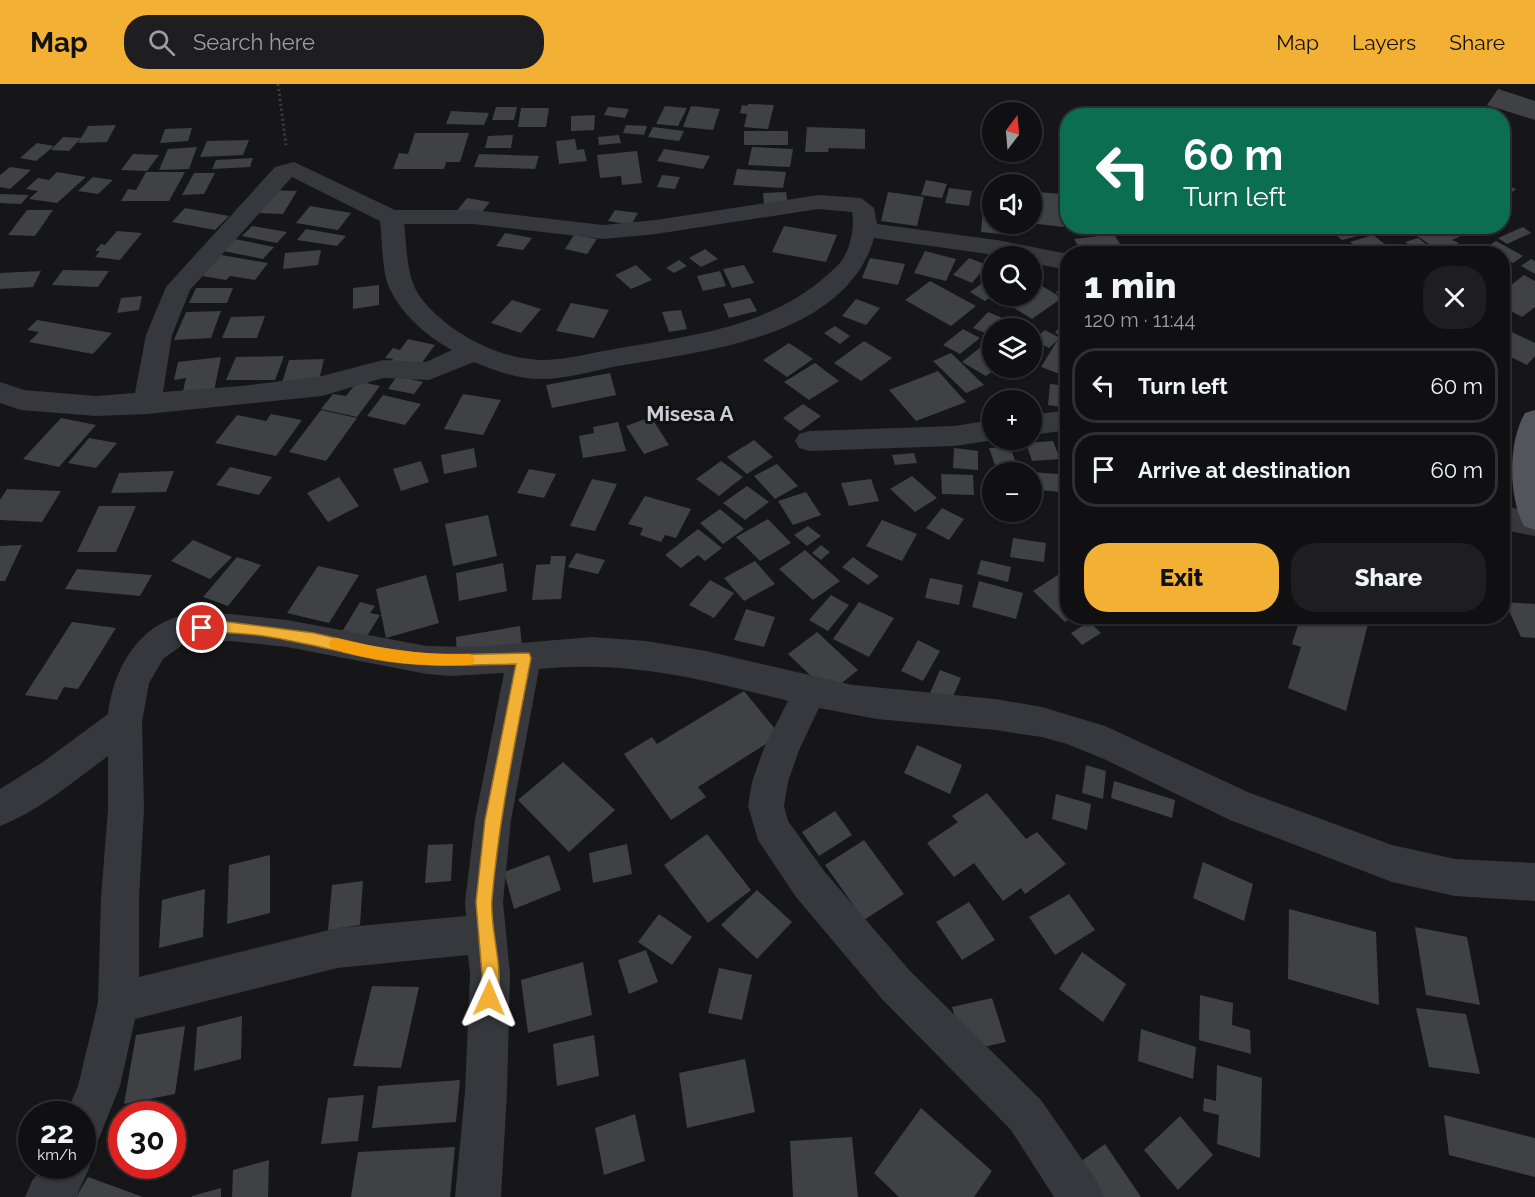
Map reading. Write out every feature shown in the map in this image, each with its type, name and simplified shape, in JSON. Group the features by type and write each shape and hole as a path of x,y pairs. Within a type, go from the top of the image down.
{"main road":[{"path":"1535,420 1530,440 1528,467 1535,518"}],"street":[{"path":"147,404 159,335 179,287 283,172 289,169 294,169 391,217 473,217 603,232 656,227 818,202 835,202 853,203 862,208 866,220 857,258 806,306 775,320 691,343 557,368 532,369 511,365 463,346 425,319 404,293 391,217"},
{"path":"864,229 997,248 1060,260"},
{"path":"0,392 21,400 68,405 147,404 322,386 383,369 429,371 475,351"},
{"path":"1042,424 1060,421"},
{"path":"809,441 954,436 982,432"},
{"path":"1510,519 1535,524"},
{"path":"93,1101 99,1086 118,1003 120,898 126,809 127,695 137,670 155,645 173,632 185,629 220,626 255,630 314,639 374,653 431,661 525,658 576,651 619,652 685,661 854,700 972,711 1043,722 1092,737 1236,805 1379,861 1431,874 1535,882"},
{"path":"478,1197 486,1092 490,974 484,902 493,820 525,658"},
{"path":"812,690 782,748 770,782 766,806 771,828 810,884 896,986 1026,1115 1081,1197"},
{"path":"0,809 56,774 125,722"},
{"path":"118,1003 337,948 487,934"},
{"path":"48,1197 62,1179"}],"path":[{"path":"278,84 289,169"}],"building":[{"path":"1498,89 1535,101 1535,120 1510,112 1510,108 1487,105"},
{"path":"748,104 774,105 768,129 744,127 747,114 740,113 742,105 747,106"},
{"path":"665,106 687,108 678,126 656,124"},
{"path":"691,106 720,109 713,130 683,127"},
{"path":"496,107 517,107 514,120 492,120"},
{"path":"608,107 629,109 625,118 604,115"},
{"path":"521,108 549,108 546,127 518,127"},
{"path":"451,111 489,113 484,125 446,124"},
{"path":"595,115 594,130 571,131 571,116"},
{"path":"116,125 107,142 78,143 88,126"},
{"path":"626,125 647,126 644,135 623,133"},
{"path":"653,127 684,131 679,141 648,137"},
{"path":"807,127 865,129 865,149 829,148 828,152 805,152"},
{"path":"192,128 188,141 160,143 165,129"},
{"path":"744,131 788,131 788,145 744,145"},
{"path":"415,133 469,133 460,162 446,162 444,169 393,169 399,153 408,154"},
{"path":"513,135 511,148 485,148 488,136"},
{"path":"619,135 621,143 599,145 598,137"},
{"path":"63,137 81,138 69,151 51,150"},
{"path":"575,139 577,150 584,149 587,161 559,164 556,141"},
{"path":"249,140 243,155 200,157 207,141"},
{"path":"37,143 54,146 36,161 20,158"},
{"path":"197,147 189,169 159,170 168,149"},
{"path":"752,147 793,149 790,167 748,165"},
{"path":"664,149 710,156 703,169 657,161"},
{"path":"637,151 642,183 622,185 621,176 600,178 597,155"},
{"path":"133,154 159,155 147,171 121,170"},
{"path":"479,154 539,156 535,169 474,167"},
{"path":"253,158 250,167 212,169 216,160"},
{"path":"10,167 31,170 10,189 0,187 0,175"},
{"path":"737,169 786,172 783,188 733,185"},
{"path":"57,172 86,177 57,203 29,199 38,191 26,189 38,178 49,180"},
{"path":"146,172 185,172 169,201 121,201 128,189 136,190"},
{"path":"194,173 215,173 204,194 182,195"},
{"path":"662,175 680,177 675,189 657,187"},
{"path":"93,177 113,180 98,194 78,191"},
{"path":"926,180 947,184 942,198 921,195"},
{"path":"949,188 972,191 969,206 945,203"},
{"path":"270,190 297,191 283,214 256,213"},
{"path":"786,192 788,205 764,205 763,193"},
{"path":"888,192 924,197 917,226 881,221"},
{"path":"1042,192 1060,194 1060,227 1042,225"},
{"path":"0,194 29,195 21,204 0,203"},
{"path":"467,198 490,202 479,216 456,212"},
{"path":"310,206 351,213 338,230 296,223"},
{"path":"185,208 229,216 215,230 172,222"},
{"path":"27,210 53,210 35,236 8,235"},
{"path":"615,210 638,213 631,225 608,221"},
{"path":"252,226 287,232 277,243 242,236"},
{"path":"784,226 837,235 826,262 772,252"},
{"path":"1523,227 1531,233 1507,244 1498,238"},
{"path":"306,229 346,236 337,246 297,240"},
{"path":"117,231 142,233 120,260 95,257 100,251 95,251 101,244 105,245"},
{"path":"505,233 532,238 523,250 496,246"},
{"path":"1114,234 1121,246 1078,246 1074,239"},
{"path":"1335,234 1365,234 1342,240"},
{"path":"1414,234 1465,234 1452,240 1459,243 1453,246 1432,246"},
{"path":"574,235 597,239 587,254 565,249"},
{"path":"1373,235 1387,246 1355,246 1350,242"},
{"path":"1418,238 1426,244 1411,246 1405,242"},
{"path":"235,239 274,247 263,259 223,251"},
{"path":"1496,241 1505,246 1488,246"},
{"path":"705,249 718,259 701,267 689,258"},
{"path":"1510,249 1523,256 1513,263 1510,262"},
{"path":"321,250 318,265 283,269 285,253"},
{"path":"925,251 956,259 946,281 914,273"},
{"path":"221,255 268,263 255,280 230,276 226,280 202,276"},
{"path":"870,258 905,264 898,285 862,278"},
{"path":"969,258 982,263 982,271 972,283 953,275"},
{"path":"1531,259 1535,261 1535,274 1521,266"},
{"path":"679,260 687,266 674,273 666,268"},
{"path":"636,265 652,280 631,289 615,275"},
{"path":"744,265 754,283 732,288 723,269"},
{"path":"63,270 109,271 98,287 52,285"},
{"path":"41,271 33,287 0,289 0,273"},
{"path":"720,271 726,286 703,291 697,276"},
{"path":"1524,275 1535,281 1535,307 1522,317 1510,311 1510,286"},
{"path":"930,281 976,306 951,326 905,300"},
{"path":"982,283 982,299 970,292"},
{"path":"379,285 379,305 353,309 353,288"},
{"path":"1042,286 1060,297 1060,299 1030,318 1011,306 1042,306"},
{"path":"196,288 233,288 227,303 189,303"},
{"path":"142,296 139,310 117,313 121,298"},
{"path":"750,298 757,311 729,318 723,304"},
{"path":"856,299 880,308 866,325 842,316"},
{"path":"512,300 541,309 521,333 491,323"},
{"path":"571,303 609,310 594,338 556,331"},
{"path":"681,310 687,329 669,332 662,312"},
{"path":"221,311 211,338 174,340 186,312"},
{"path":"988,312 1003,318 982,318"},
{"path":"265,316 257,338 222,338 231,317"},
{"path":"982,318 982,332 973,328"},
{"path":"37,320 112,333 93,354 29,342 39,332 27,330"},
{"path":"835,326 850,336 840,344 824,333"},
{"path":"1060,326 1060,335 1055,333"},
{"path":"963,329 980,338 960,354 943,345"},
{"path":"1045,330 1060,338 1049,348 1042,344 1042,332"},
{"path":"1510,331 1535,343 1535,356 1527,365 1510,356"},
{"path":"408,339 435,345 418,368 391,362 393,359 385,358 393,348 400,350"},
{"path":"864,341 892,358 861,381 834,363"},
{"path":"1057,341 1060,342 1060,374 1042,367"},
{"path":"789,343 813,359 787,377 763,360"},
{"path":"982,346 982,374 962,362"},
{"path":"951,353 984,385 966,393 933,361"},
{"path":"284,356 275,380 226,380 236,357"},
{"path":"221,357 214,391 182,395 186,378 174,380 178,362"},
{"path":"324,359 318,385 281,386 289,360"},
{"path":"815,363 839,381 809,400 784,382"},
{"path":"938,371 966,402 916,421 889,390"},
{"path":"610,373 616,395 552,408 546,385"},
{"path":"397,376 423,382 414,394 388,389"},
{"path":"358,381 380,386 357,417 321,409 333,394 346,396"},
{"path":"1050,384 1060,385 1060,407 1048,405"},
{"path":"463,394 501,400 483,435 444,429"},
{"path":"383,395 421,404 405,425 367,416"},
{"path":"803,404 821,416 800,431 783,418"},
{"path":"321,410 357,418 326,461 289,452"},
{"path":"271,414 302,420 276,456 215,443 237,415 266,421"},
{"path":"651,417 669,445 644,454 626,426"},
{"path":"61,418 96,425 59,467 23,459"},
{"path":"618,422 626,451 583,458 579,436 594,433 593,427"},
{"path":"89,438 117,443 96,468 68,463"},
{"path":"754,440 773,457 747,474 727,457"},
{"path":"1053,441 1060,459 1032,461 1028,450 1042,450 1042,442"},
{"path":"474,448 477,467 444,474 441,455"},
{"path":"954,448 978,451 978,470 953,468"},
{"path":"990,450 1011,450 1016,462 994,462"},
{"path":"914,453 917,463 895,465 892,455"},
{"path":"421,461 429,482 401,491 393,469"},
{"path":"721,461 743,477 719,496 696,479"},
{"path":"777,464 798,486 775,499 754,476"},
{"path":"230,467 272,477 259,495 216,485"},
{"path":"529,469 556,474 544,498 517,493"},
{"path":"174,471 166,492 111,493 119,473"},
{"path":"1042,473 1058,474 1059,492 1042,490"},
{"path":"941,474 973,475 974,495 942,494"},
{"path":"912,476 937,498 915,512 890,489"},
{"path":"339,477 359,506 328,522 307,493"},
{"path":"592,479 617,484 595,531 570,526"},
{"path":"871,479 879,501 849,506 841,483"},
{"path":"747,486 769,502 745,520 723,503"},
{"path":"7,489 61,491 42,522 0,520 0,500"},
{"path":"806,492 821,515 793,525 778,501"},
{"path":"645,496 691,509 676,538 665,535 661,542 640,535 643,528 628,524"},
{"path":"99,506 136,506 116,552 77,552"},
{"path":"942,508 964,519 949,540 926,528"},
{"path":"720,509 744,529 723,544 700,523"},
{"path":"488,515 497,556 453,566 445,524"},
{"path":"768,519 791,543 760,561 736,537"},
{"path":"882,520 917,534 902,561 866,546"},
{"path":"808,526 821,536 807,546 794,535"},
{"path":"698,529 722,548 705,561 698,555 681,568 665,555"},
{"path":"1013,538 1046,543 1044,562 1010,557"},
{"path":"193,540 232,557 210,579 171,561"},
{"path":"22,545 5,581 0,581 0,546"},
{"path":"821,545 830,552 821,560 812,553"},
{"path":"805,550 840,581 813,600 779,569"},
{"path":"576,553 605,560 598,574 568,567"},
{"path":"551,556 566,556 561,599 532,600 536,565 550,564"},
{"path":"237,557 261,565 228,606 203,597"},
{"path":"853,557 879,576 868,585 842,567"},
{"path":"981,560 1011,567 1008,582 977,574"},
{"path":"755,561 775,584 744,601 724,578"},
{"path":"503,563 507,591 459,601 456,573"},
{"path":"318,566 359,575 329,623 287,613"},
{"path":"77,569 152,575 140,596 65,589"},
{"path":"1060,574 1060,617 1033,591"},
{"path":"426,575 439,623 386,638 376,589"},
{"path":"930,578 963,585 959,605 925,598"},
{"path":"710,580 734,593 714,618 689,605"},
{"path":"979,581 1023,593 1016,619 972,607"},
{"path":"831,595 849,605 828,631 809,620"},
{"path":"360,602 375,606 370,613 380,615 364,641 340,635"},
{"path":"859,602 894,618 869,657 833,639"},
{"path":"1510,602 1535,604 1535,638 1521,637 1510,613"},
{"path":"746,609 775,617 764,647 734,640"},
{"path":"72,622 116,628 78,689 64,687 57,700 25,695"},
{"path":"1086,624 1091,624 1101,633 1082,645 1071,633"},
{"path":"1298,624 1368,624 1346,711 1288,688 1301,647 1292,644"},
{"path":"520,626 522,647 457,659 456,637"},
{"path":"817,632 858,670 829,693 788,654"},
{"path":"918,640 940,651 923,681 901,671"},
{"path":"940,670 961,678 948,708 927,700"},
{"path":"744,691 780,735 698,787 706,797 671,820 624,754 652,737 657,744"},
{"path":"917,745 962,765 950,794 904,773"},
{"path":"563,762 615,810 569,852 518,800"},
{"path":"1086,765 1106,771 1103,799 1082,793"},
{"path":"1114,781 1175,800 1172,818 1111,798"},
{"path":"987,793 1026,839 1037,832 1066,864 1025,894 1021,888 1003,901 974,863 954,877 927,843 958,822 952,816"},
{"path":"1056,794 1091,804 1087,830 1052,819"},
{"path":"835,811 852,835 819,856 802,832"},
{"path":"707,834 751,890 708,923 664,865"},
{"path":"864,840 904,894 864,920 825,865"},
{"path":"453,844 451,881 425,883 428,845"},
{"path":"627,844 632,874 593,883 589,853"},
{"path":"270,855 270,913 227,924 229,865"},
{"path":"549,855 561,890 514,909 504,872"},
{"path":"1203,862 1253,884 1244,921 1193,898"},
{"path":"363,881 360,925 328,930 332,885"},
{"path":"205,889 203,937 159,948 162,900"},
{"path":"757,890 792,922 757,959 721,925"},
{"path":"1069,894 1095,930 1055,955 1029,917"},
{"path":"969,902 995,940 962,960 936,922"},
{"path":"1289,909 1376,932 1379,1005 1288,979"},
{"path":"659,914 692,937 672,965 638,942"},
{"path":"1415,927 1467,937 1480,1005 1426,995"},
{"path":"646,950 658,982 629,994 618,960"},
{"path":"1082,952 1126,984 1103,1022 1059,989"},
{"path":"583,962 592,1015 528,1033 521,980"},
{"path":"719,968 752,975 742,1020 708,1013"},
{"path":"372,986 419,987 401,1068 353,1066"},
{"path":"1200,995 1233,1003 1232,1025 1250,1030 1251,1054 1199,1040"},
{"path":"992,998 1006,1042 965,1051 952,1007"},
{"path":"1416,1008 1466,1014 1480,1074 1429,1067"},
{"path":"242,1016 241,1059 194,1071 197,1027"},
{"path":"185,1026 175,1094 139,1101 125,1101 136,1035"},
{"path":"1141,1029 1196,1047 1193,1079 1138,1061"},
{"path":"594,1035 599,1076 557,1086 553,1044"},
{"path":"745,1059 755,1112 687,1128 679,1073"},
{"path":"1217,1065 1262,1078 1260,1158 1217,1144 1219,1115 1203,1111 1204,1098 1216,1101"},
{"path":"460,1080 456,1122 372,1128 378,1086"},
{"path":"364,1095 358,1141 321,1144 328,1098"},
{"path":"921,1108 992,1171 974,1197 899,1197 874,1173"},
{"path":"635,1114 645,1161 604,1175 595,1128"},
{"path":"1444,1115 1535,1138 1535,1177 1449,1155"},
{"path":"1180,1116 1213,1155 1178,1190 1144,1150"},
{"path":"852,1137 858,1197 793,1197 790,1141"},
{"path":"1105,1144 1141,1197 1089,1197 1070,1169"},
{"path":"455,1147 450,1197 351,1197 358,1152"},
{"path":"269,1160 268,1197 232,1197 233,1170"},
{"path":"87,1179 94,1179 143,1197 76,1197"},
{"path":"221,1188 221,1197 192,1197 192,1196"}],"slow traffic":[{"path":"336,644 374,653 431,661 469,660"}],"district":[{"name":"Misesa A","path":"690,413"}],"route":[{"path":"202,628 220,626 255,630 314,639 374,653 431,661 525,658 493,820 484,902 490,974 489,998"}]}
